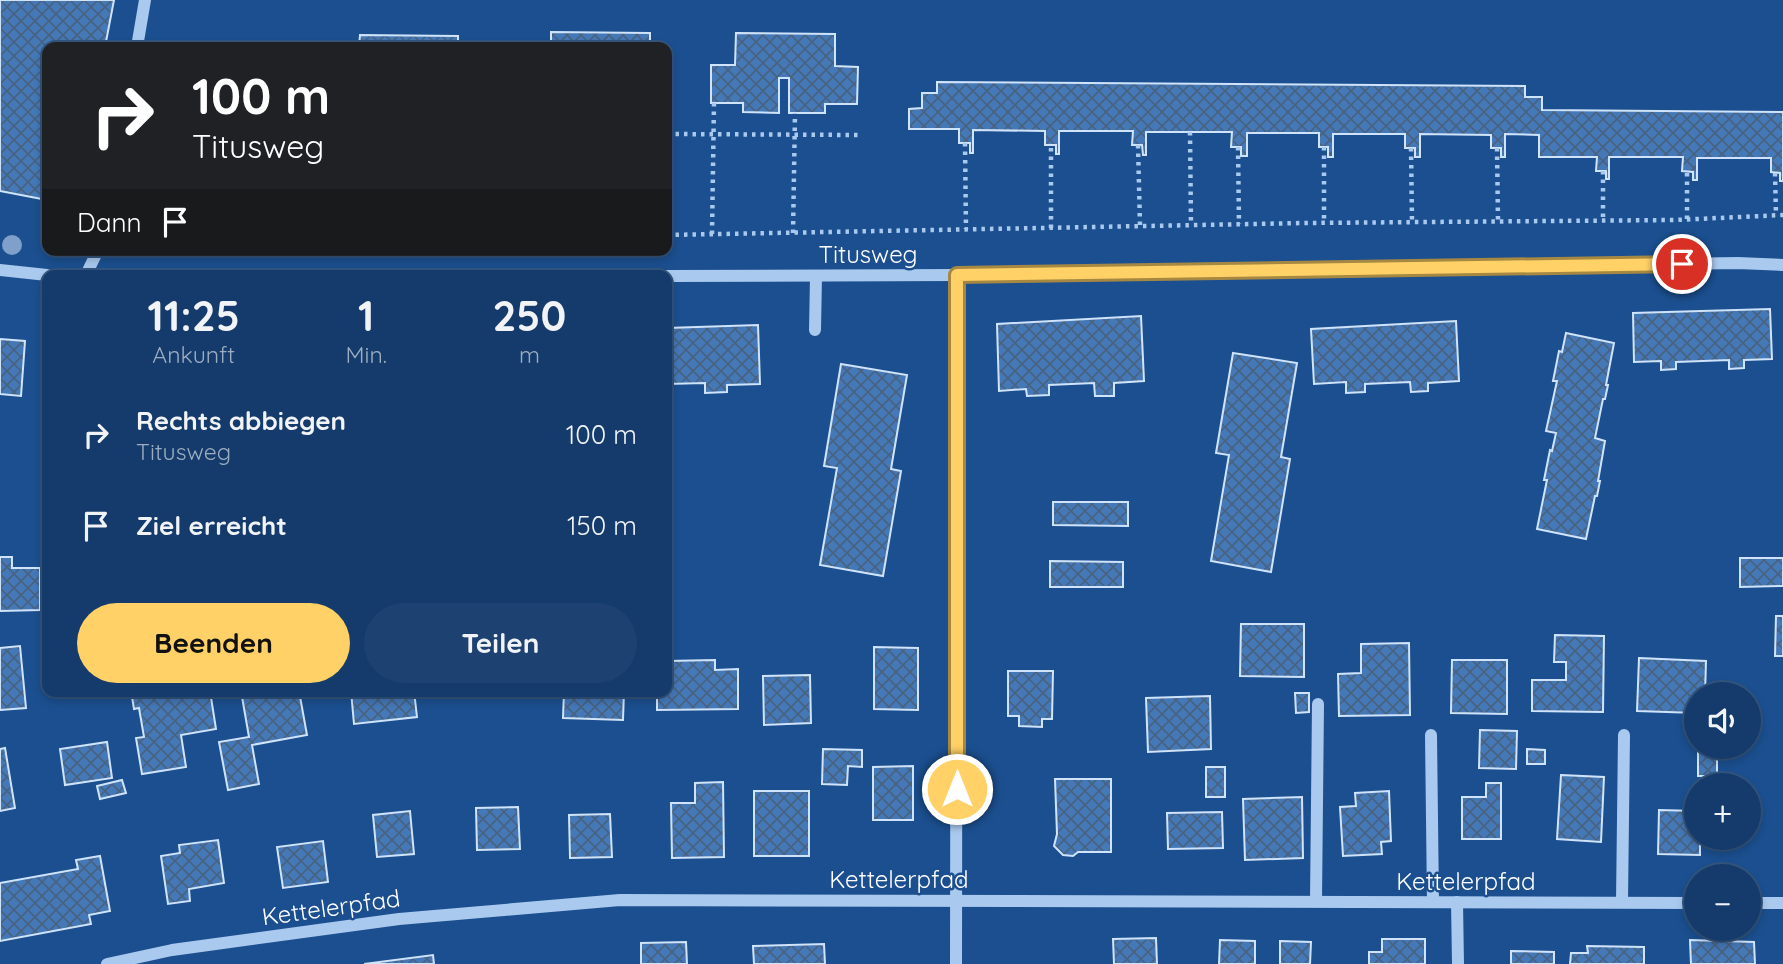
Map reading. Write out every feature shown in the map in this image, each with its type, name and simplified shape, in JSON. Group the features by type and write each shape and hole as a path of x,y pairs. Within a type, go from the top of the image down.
{"street":[{"path":"138,42 145,0"},
{"name":"Titusweg","path":"672,276 957,275 1738,263 1783,265"},
{"path":"0,270 42,274"},
{"path":"956,964 957,275"},
{"path":"815,330 816,276"},
{"path":"1316,901 1318,704"},
{"path":"1432,735 1433,902"},
{"path":"1622,902 1624,735"},
{"name":"Kettelerpfad","path":"107,964 172,950 399,919 620,900 1684,903"},
{"path":"1457,902 1458,964"},
{"path":"1761,903 1783,903"}],"path":[{"path":"712,234 714,103"},
{"path":"793,233 795,113"},
{"path":"1190,132 1191,225"},
{"path":"672,134 861,135"},
{"path":"965,144 967,229"},
{"path":"1051,145 1051,228"},
{"path":"1138,145 1140,226"},
{"path":"1238,147 1239,224"},
{"path":"1324,147 1324,223"},
{"path":"1410,148 1412,222"},
{"path":"1497,148 1499,221"},
{"path":"1603,171 1603,220"},
{"path":"1687,172 1687,219"},
{"path":"1775,173 1776,215"},
{"path":"672,235 1687,219 1783,215"}],"building":[{"path":"0,0 114,0 106,42 42,42 42,199 0,191"},
{"path":"551,32 650,33 650,42 551,42"},
{"path":"736,33 835,34 835,66 858,67 857,104 825,104 825,113 789,113 789,78 779,78 779,113 743,112 743,103 711,103 711,65 735,65"},
{"path":"360,35 458,36 458,42 359,42"},
{"path":"937,82 1525,86 1525,97 1542,97 1542,110 1783,112 1783,181 1780,181 1780,173 1771,172 1771,158 1697,158 1697,180 1693,180 1693,172 1682,171 1683,157 1609,157 1609,179 1606,179 1606,171 1596,171 1597,157 1539,157 1539,135 1505,134 1505,157 1501,157 1501,148 1491,148 1491,135 1420,134 1420,157 1415,157 1415,148 1405,148 1405,134 1333,134 1333,157 1328,157 1328,147 1319,147 1319,133 1247,133 1247,156 1241,156 1241,147 1231,147 1232,132 1146,132 1146,155 1143,155 1142,145 1132,145 1133,131 1059,131 1059,154 1056,154 1056,145 1045,145 1045,131 973,130 973,153 970,153 970,143 959,143 959,129 909,129 909,109 922,108 922,93 937,93"},
{"path":"1770,309 1772,359 1744,360 1744,368 1729,369 1729,360 1676,362 1676,369 1661,370 1661,361 1634,362 1633,313"},
{"path":"1141,316 1144,381 1114,383 1114,396 1095,396 1094,383 1049,385 1049,395 1027,396 1026,389 999,391 997,324"},
{"path":"1456,321 1459,381 1428,383 1428,391 1411,392 1410,382 1365,384 1365,392 1346,393 1346,382 1314,384 1311,329"},
{"path":"758,325 760,384 727,385 727,392 705,393 705,383 672,384 672,328"},
{"path":"1566,333 1614,343 1608,385 1595,438 1605,441 1600,481 1586,539 1537,529 1547,480 1544,480 1556,433 1546,431 1557,381 1553,381"},
{"path":"0,339 25,341 21,396 0,394"},
{"path":"1233,353 1297,363 1281,457 1290,459 1271,572 1211,561 1229,455 1216,453"},
{"path":"841,364 907,375 891,469 901,471 883,576 820,565 837,468 824,466"},
{"path":"1053,502 1128,502 1128,526 1053,525"},
{"path":"0,557 12,557 12,568 40,568 40,610 0,611"},
{"path":"1740,558 1783,558 1783,586 1740,587"},
{"path":"1050,561 1123,562 1123,587 1050,587"},
{"path":"1776,616 1783,616 1783,656 1775,656"},
{"path":"1241,624 1304,624 1304,677 1240,676"},
{"path":"1555,635 1604,636 1603,712 1532,711 1532,680 1566,680 1566,662 1554,662"},
{"path":"1409,643 1410,715 1339,716 1338,674 1361,673 1361,644"},
{"path":"20,646 26,708 0,710 0,648"},
{"path":"874,647 918,648 918,710 874,709"},
{"path":"1639,658 1706,661 1705,682 1684,682 1684,713 1637,711"},
{"path":"715,660 715,670 738,669 738,709 657,710 657,697 672,697 672,661"},
{"path":"1452,660 1507,660 1507,714 1451,713"},
{"path":"1008,671 1053,671 1052,719 1042,719 1042,727 1019,726 1019,716 1008,716"},
{"path":"810,675 811,723 764,725 763,676"},
{"path":"1295,693 1309,693 1309,712 1296,713"},
{"path":"1210,696 1211,749 1148,752 1146,698"},
{"path":"132,697 211,697 216,729 181,735 186,767 142,774 136,738 144,737 139,708 134,709"},
{"path":"242,697 300,697 307,735 252,745 259,784 228,790 219,742 249,737"},
{"path":"352,697 415,697 417,717 354,724"},
{"path":"564,697 624,697 623,720 563,718"},
{"path":"1480,730 1517,731 1516,769 1479,768"},
{"path":"107,742 112,778 65,785 60,749"},
{"path":"5,748 15,808 0,811 0,749"},
{"path":"823,749 862,750 862,767 848,766 847,785 822,784"},
{"path":"1527,749 1545,750 1545,764 1527,764"},
{"path":"1698,759 1717,759 1717,773 1698,773"},
{"path":"913,766 913,820 873,820 873,767"},
{"path":"1206,767 1225,767 1225,797 1206,797"},
{"path":"1561,775 1604,777 1601,842 1557,839"},
{"path":"1055,779 1111,779 1111,852 1063,855 1054,846 1057,834"},
{"path":"122,780 126,793 100,799 97,786"},
{"path":"723,782 724,857 672,858 671,803 695,803 695,783"},
{"path":"1486,783 1501,783 1501,839 1462,839 1462,797 1486,797"},
{"path":"754,791 809,791 809,856 754,856"},
{"path":"1389,791 1391,841 1381,842 1382,854 1343,856 1340,807 1356,806 1355,793"},
{"path":"1302,797 1303,858 1245,860 1243,799"},
{"path":"518,807 520,849 477,850 476,808"},
{"path":"1659,810 1684,811 1684,850 1700,850 1700,855 1658,854"},
{"path":"410,811 414,854 377,857 373,815"},
{"path":"1222,812 1223,848 1168,849 1167,813"},
{"path":"610,814 612,857 570,858 569,815"},
{"path":"218,840 224,883 189,889 190,901 168,904 161,856 180,853 179,845"},
{"path":"323,841 328,882 283,888 277,847"},
{"path":"100,856 110,911 89,915 91,924 0,941 0,883 78,869 76,860"},
{"path":"1156,938 1157,964 1114,964 1113,939"},
{"path":"1382,939 1425,939 1425,964 1369,964 1369,952 1382,952"},
{"path":"1220,940 1255,941 1255,964 1219,964"},
{"path":"1280,941 1311,942 1310,964 1280,964"},
{"path":"1690,941 1754,942 1755,964 1691,964"},
{"path":"686,942 687,964 641,964 641,943"},
{"path":"824,944 825,964 754,964 753,946"},
{"path":"1587,946 1644,947 1644,964 1570,964 1571,953 1588,953"},
{"path":"1511,951 1554,952 1554,964 1511,964"},
{"path":"433,955 434,964 364,964"}],"route":[{"path":"957,789 957,275 1682,264"}]}
